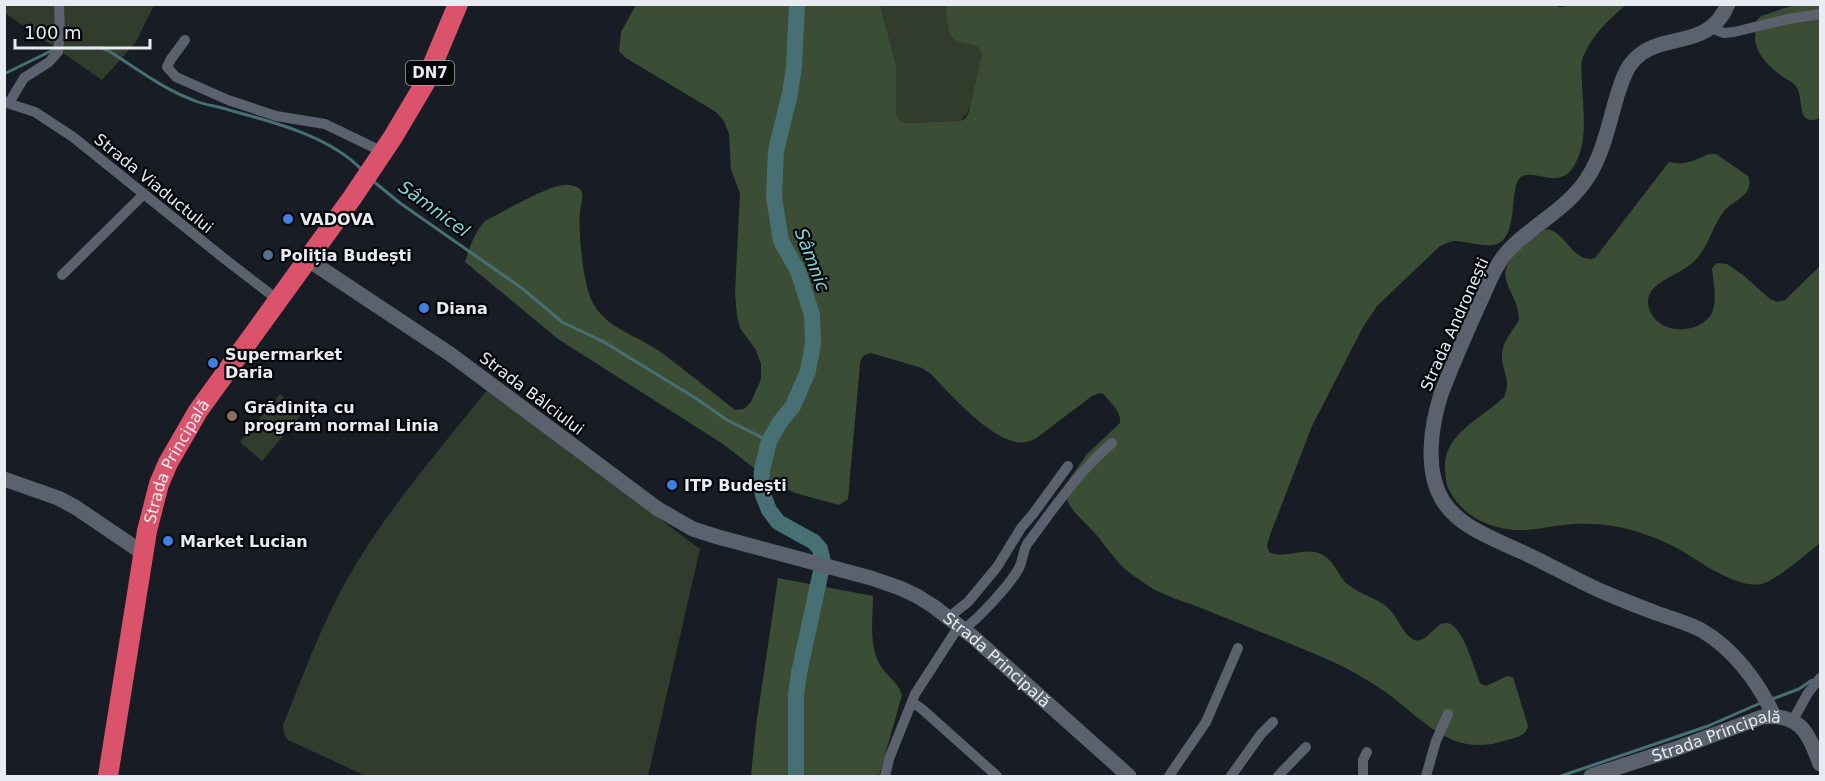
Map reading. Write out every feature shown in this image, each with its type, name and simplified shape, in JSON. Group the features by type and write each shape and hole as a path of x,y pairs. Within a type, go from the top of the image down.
{"highway":[{"name":"Strada Principală","path":"108,777 142,553 152,508 168,463 198,411 383,152 425,83 458,4"}],"main road":[{"path":"1711,28 1724,14 1728,4"},
{"name":"Strada Andronești","path":"1711,28 1698,35 1652,48 1635,59 1623,79 1596,162 1589,176 1570,199 1506,252 1491,278 1441,394 1433,431 1432,463 1443,501 1458,518 1480,532 1606,593 1701,630 1730,652 1760,689 1770,707"},
{"name":"Strada Bâlciului","path":"307,259 450,354 658,509 693,529 848,573"},
{"path":"4,479 58,498 75,507 142,553"},
{"name":"Strada Principală","path":"848,573 900,588 917,596 957,624 1129,777"},
{"name":"Strada Principală","path":"1591,777 1762,717 1770,707 1801,726 1821,764"}],"street":[{"path":"7,102 24,78 49,62 58,52 59,4"},
{"path":"1711,28 1724,33 1734,32 1821,14"},
{"path":"185,40 167,67 176,77 258,111 288,119 325,124 383,152"},
{"name":"Strada Viaductului","path":"7,102 35,112 73,136 278,300"},
{"path":"62,275 144,194"},
{"path":"957,624 972,623 1009,583 1021,565 1023,550 1070,485 1093,459 1112,443"},
{"path":"885,777 889,759 912,702 968,602 997,567 1021,528 1068,466"},
{"path":"1168,777 1201,732 1238,648"},
{"path":"1793,720 1808,693 1821,678"},
{"path":"912,702 997,777"},
{"path":"1426,777 1436,741 1448,714"},
{"path":"1231,777 1261,734 1273,722"},
{"path":"1278,777 1306,747"},
{"path":"1363,777 1363,760 1366,752"}],"green space":[{"path":"1554,4 1560,7 1570,4 1626,5 1602,28 1583,57 1581,70 1584,128 1577,160 1566,175 1560,177 1526,175 1521,177 1515,189 1510,226 1502,241 1485,245 1453,241 1440,246 1377,306 1363,327 1312,426 1267,546 1269,552 1276,554 1310,551 1323,555 1346,583 1390,610 1405,633 1412,639 1418,641 1423,639 1441,624 1452,625 1465,643 1480,683 1486,686 1507,676 1513,677 1527,729 1517,737 1488,745 1471,745 1455,741 1427,725 1387,693 1344,667 1160,592 1125,569 1074,511 1067,500 1064,487 1087,454 1120,423 1117,411 1103,394 1092,396 1035,439 1019,443 993,432 922,368 871,353 866,354 860,364 848,499 839,505 795,493 772,482 723,444 558,339 465,262 475,235 485,221 557,186 577,187 582,192 580,244 583,269 591,299 604,318 662,353 735,410 744,409 751,402 761,379 761,364 756,350 740,328 737,316 735,292 740,194 731,169 729,134 724,121 716,112 626,58 619,51 621,32 636,5 880,5 896,64 896,115 906,123 959,121 965,119 969,112 982,54 977,46 953,38 948,27 945,5"},
{"path":"5,5 154,5 136,42 102,80 5,13"},
{"path":"880,5 945,5 948,28 957,41 978,47 982,54 975,92 969,111 959,121 906,123 896,115 896,64"},
{"path":"1794,5 1820,5 1820,118 1812,120 1804,116 1796,86 1768,65 1758,50 1755,39 1757,20 1761,16"},
{"path":"1709,154 1716,154 1748,176 1749,187 1743,196 1725,210 1697,259 1652,290 1648,303 1655,319 1663,325 1682,329 1692,328 1708,318 1715,300 1712,268 1717,263 1727,264 1770,299 1777,302 1785,300 1820,266 1820,543 1783,572 1761,584 1728,578 1675,547 1619,527 1579,524 1515,530 1496,527 1462,508 1449,490 1445,471 1446,458 1456,437 1504,397 1506,391 1507,380 1502,354 1506,340 1519,320 1517,305 1505,274 1511,259 1524,245 1546,229 1559,235 1581,257 1595,258 1669,162 1685,163"},
{"path":"487,390 700,549 648,776 366,776 288,740 284,734 283,725 315,645 352,570 388,516"},
{"path":"280,394 303,413 262,461 240,442"},
{"path":"778,578 873,596 872,629 875,654 902,695 879,776 751,776 756,726"}],"waterway":[{"name":"Sâmnic","path":"796,776 796,695 823,562 820,549 814,542 778,522 769,510 761,484 769,441 793,406 808,371 813,344 812,315 798,271 781,241 774,197 776,151 794,67 797,4"},
{"name":"Sâmnicel","path":"63,48 102,48 182,95 317,139 349,158 362,170"},
{"name":"Sâmnicel","path":"4,74 53,50"},
{"name":"Sâmnicel","path":"373,181 400,203 523,289 562,322 604,342 727,420 769,441"},
{"path":"1772,699 1799,689 1812,680"},
{"path":"1561,776 1708,726 1763,702"}],"place":[{"name":"VADOVA","path":"288,219"},
{"name":"Poliția Budești","path":"268,255"},
{"name":"Diana","path":"424,308"},
{"name":"Supermarket Daria","path":"213,363"},
{"name":"Grădinița cu program normal Linia","path":"232,416"},
{"name":"ITP Budești","path":"672,485"},
{"name":"Market Lucian","path":"168,541"}]}
